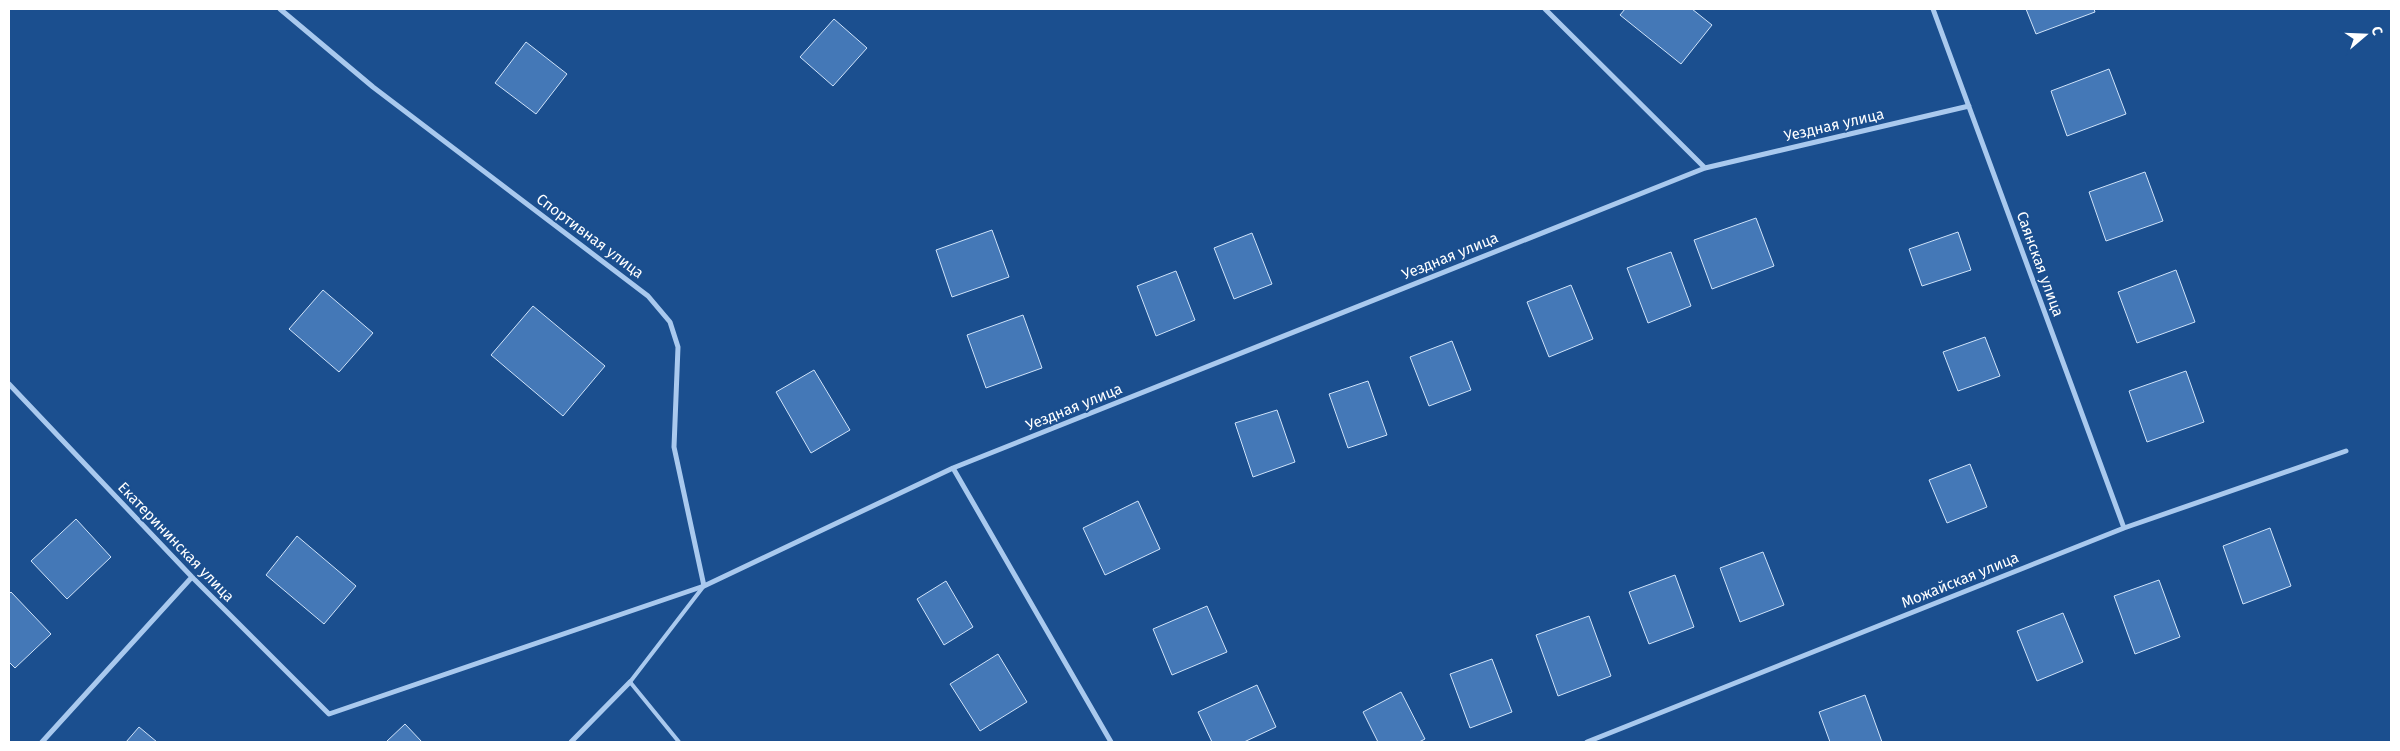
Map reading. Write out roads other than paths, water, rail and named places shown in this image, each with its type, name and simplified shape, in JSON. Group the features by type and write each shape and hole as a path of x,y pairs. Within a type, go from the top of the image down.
{"street":[{"name":"Спортивная улица","path":"280,9 373,87 648,296 670,322 678,347 674,447 704,586"},
{"path":"1545,9 1705,168"},
{"name":"Саянская улица","path":"1933,9 2124,528"},
{"name":"Уездная улица","path":"328,714 704,586 953,468 1705,168 1968,106"},
{"name":"Екатерининская улица","path":"9,384 192,577 328,714"},
{"name":"Можайская улица","path":"1587,742 2124,528 2346,451"},
{"path":"953,468 1111,742"},
{"path":"42,742 192,577"},
{"path":"571,742 630,682"}],"lane":[{"path":"679,742 630,682 704,586"}]}
